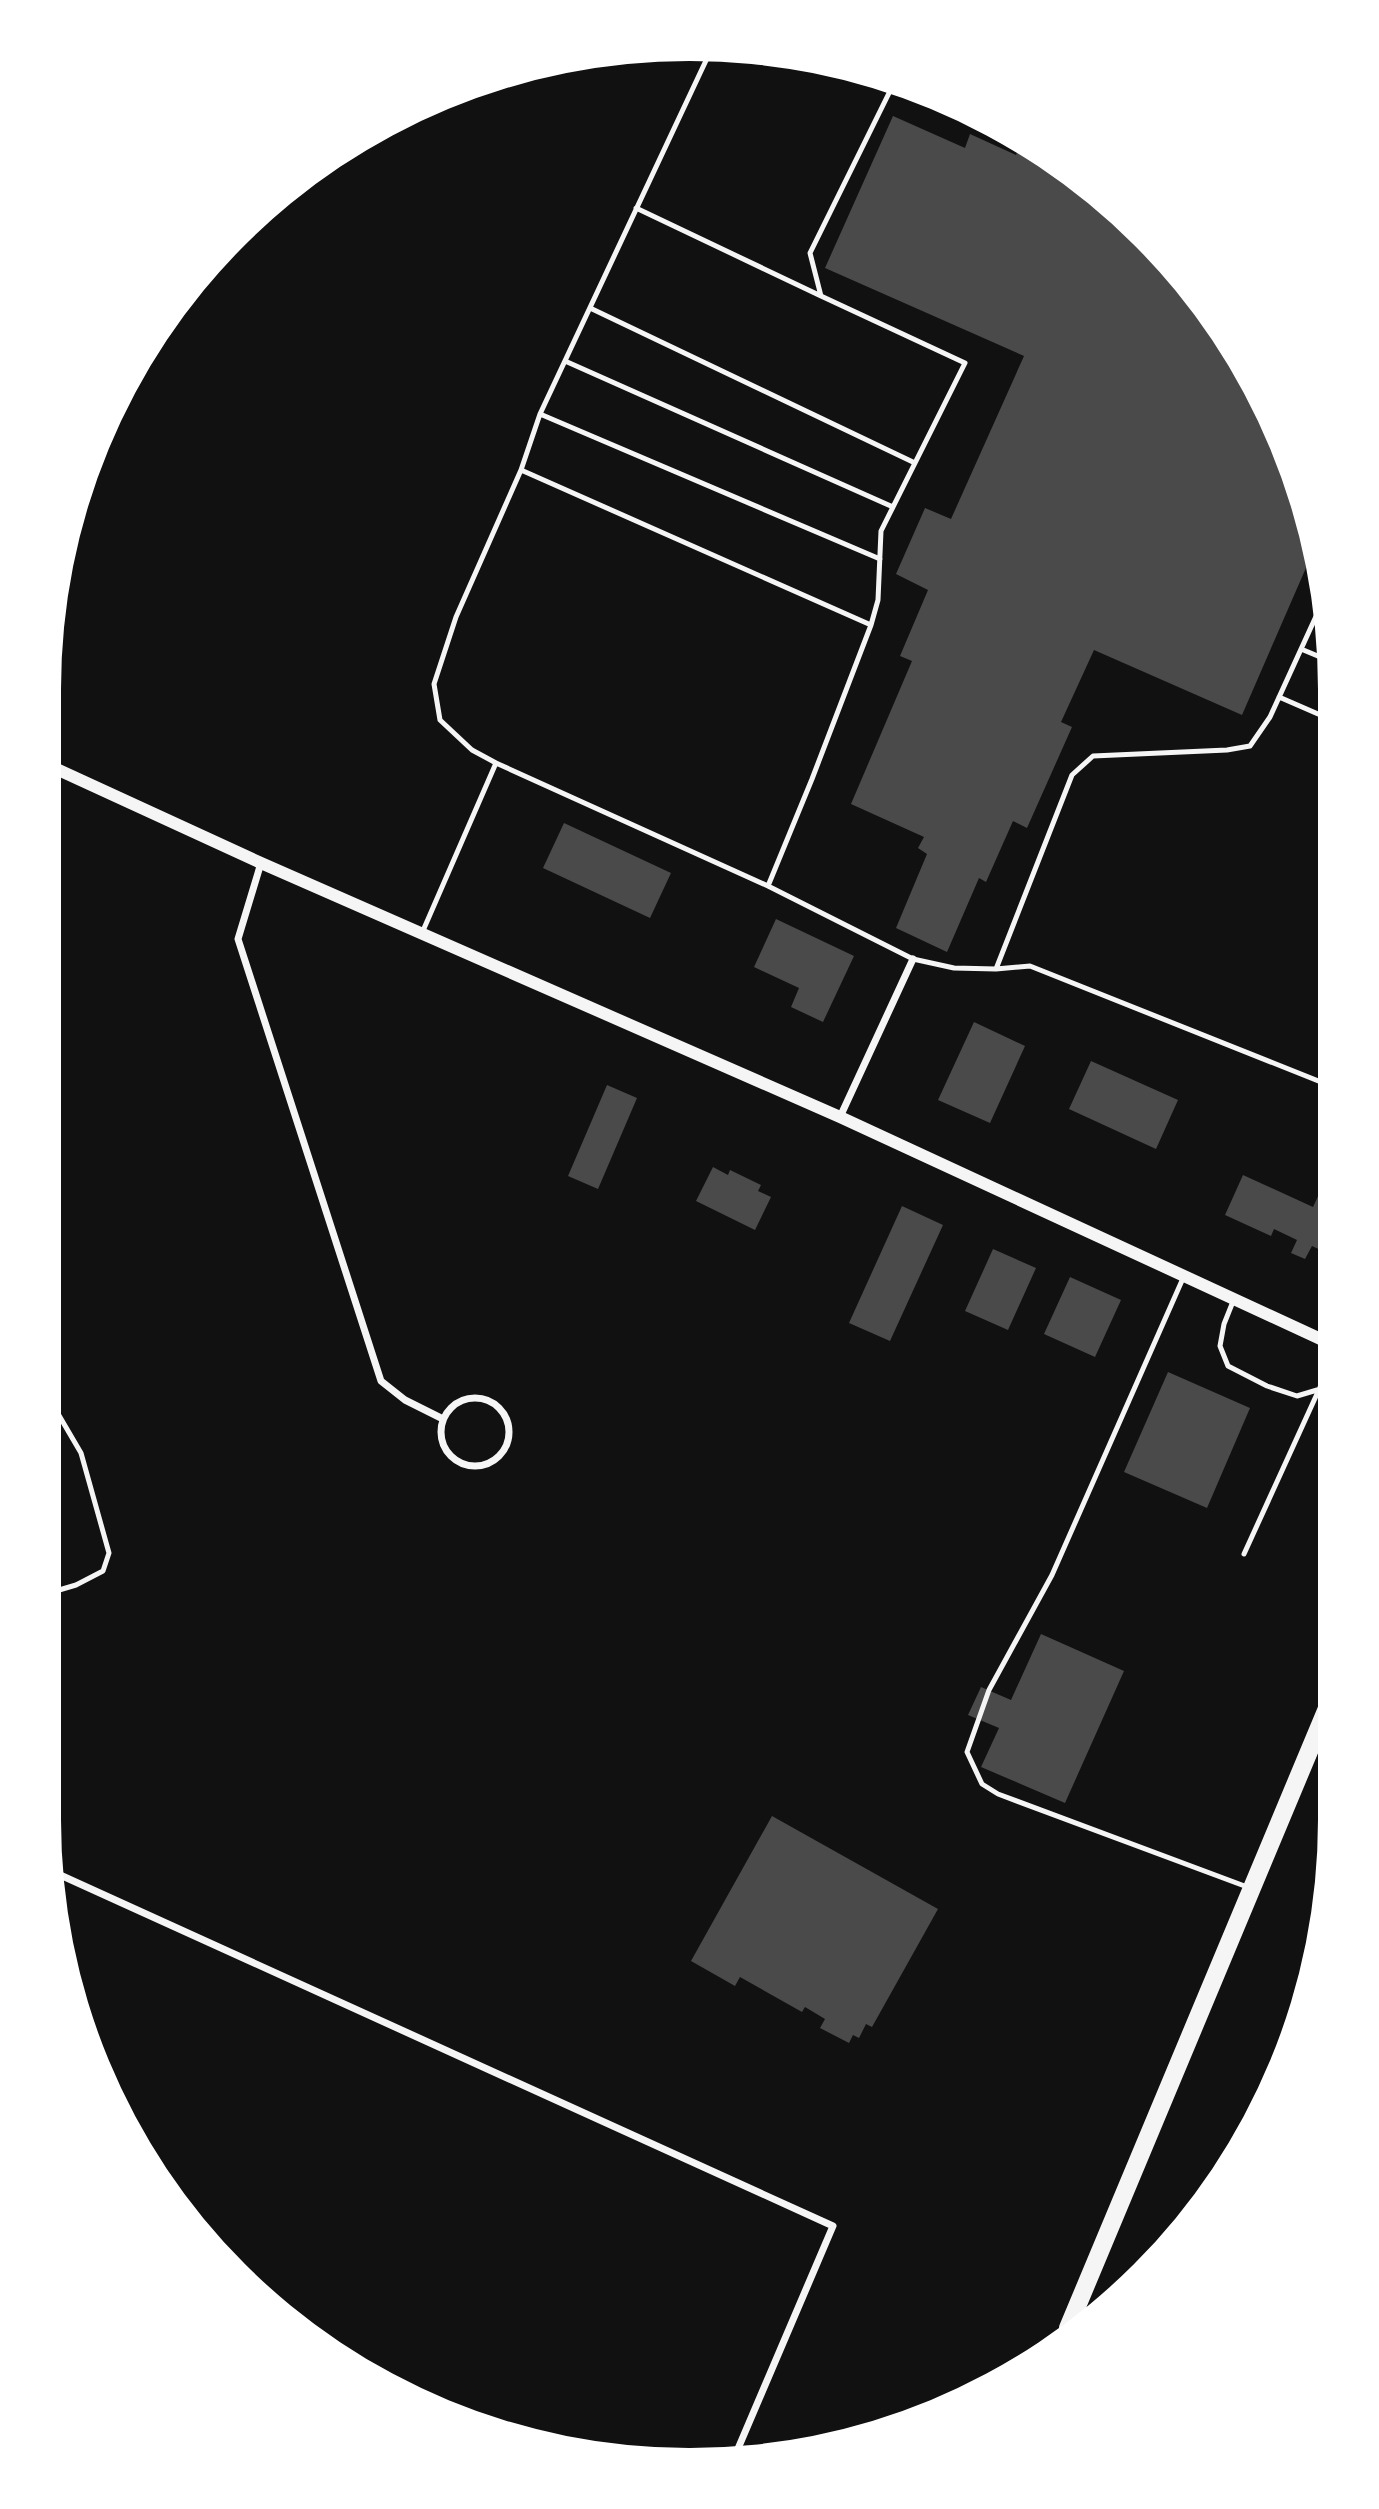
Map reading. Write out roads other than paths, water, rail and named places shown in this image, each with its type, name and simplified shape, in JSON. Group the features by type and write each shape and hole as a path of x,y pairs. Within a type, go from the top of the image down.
{"main road":[{"path":"1072,2318 1318,1730"}],"street":[{"path":"61,771 261,863 840,1117 1318,1338"},
{"path":"261,863 238,939 381,1381 405,1400 443,1419"},
{"path":"840,1117 913,959"},
{"path":"477,1398 491,1402 502,1411 508,1424 509,1438 503,1451 493,1461 480,1466 466,1465 453,1459 444,1447 441,1433 443,1419 451,1408 463,1400 477,1398"},
{"path":"65,1877 834,2226 740,2445"}],"lane":[{"path":"705,62 540,414 521,470 456,617 434,684 440,720 472,750 496,763 768,886 913,959 954,968 996,969 1030,966 1318,1081"},
{"path":"821,296 810,253 888,94"},
{"path":"636,208 965,363 881,531 878,600 813,779 768,886"},
{"path":"590,308 915,463"},
{"path":"565,360 893,507"},
{"path":"540,414 880,559"},
{"path":"521,470 870,625"},
{"path":"996,969 1072,775 1093,756 1227,750 1250,746 1269,717 1313,622"},
{"path":"1301,649 1316,655"},
{"path":"1279,697 1318,714"},
{"path":"422,934 496,763"},
{"path":"1184,1276 1052,1575 989,1690 967,1752 982,1784 998,1794 1252,1889"},
{"path":"1234,1299 1224,1324 1220,1346 1228,1366 1267,1386 1297,1396 1317,1391"},
{"path":"1244,1554 1317,1391"},
{"path":"61,1419 81,1453 109,1553 103,1571 61,1589"}]}
